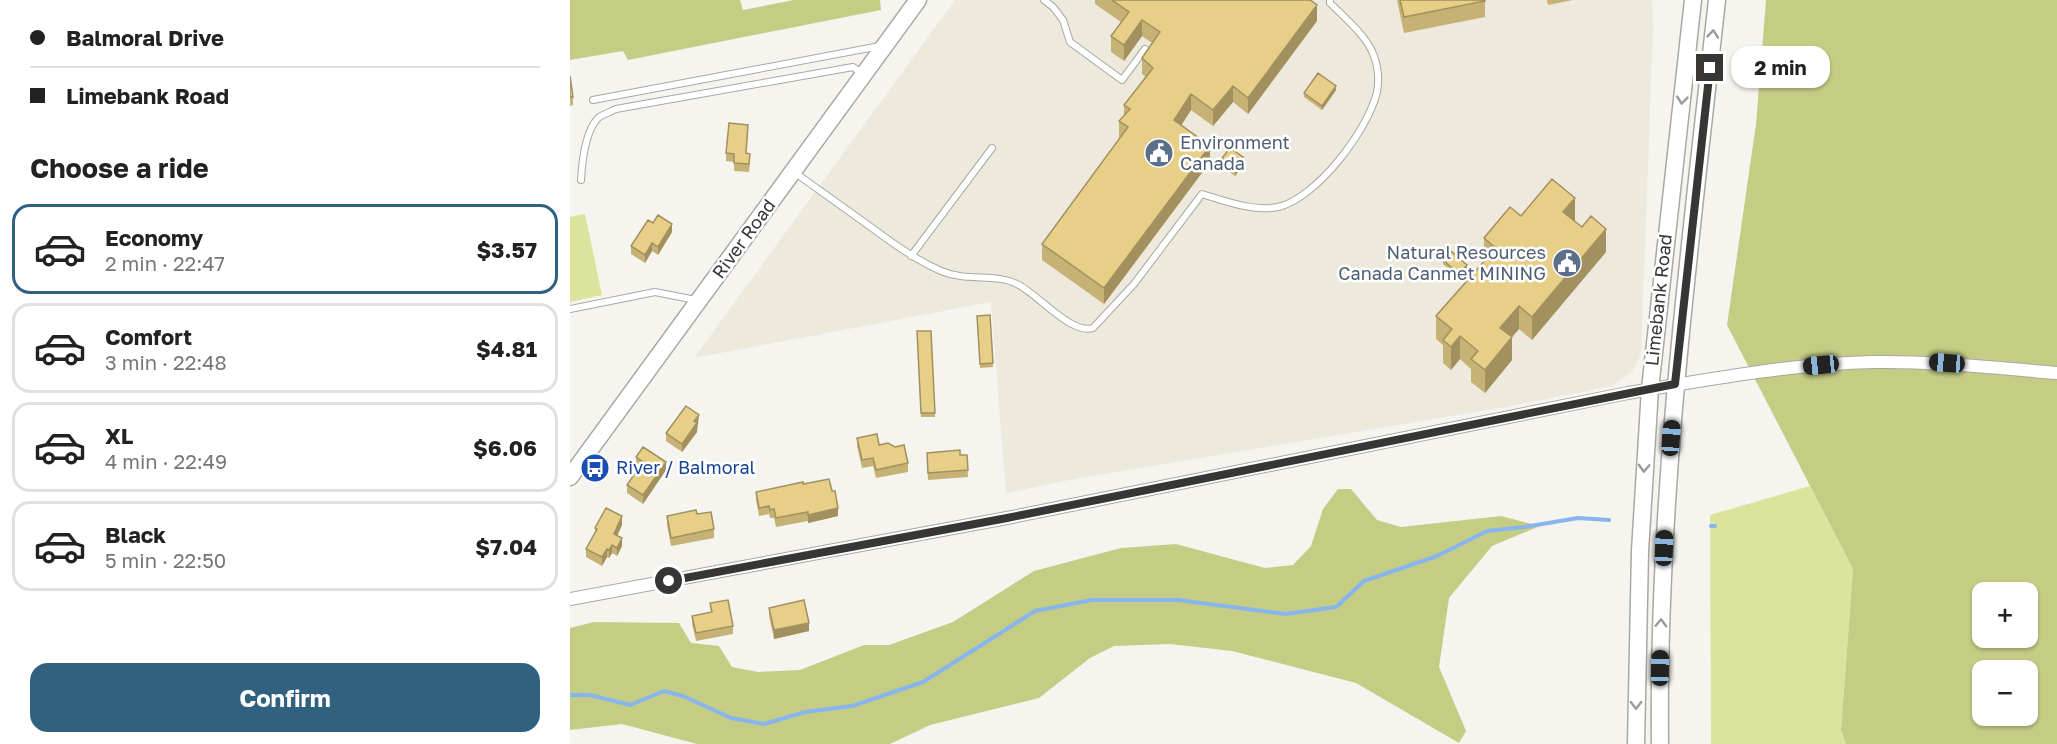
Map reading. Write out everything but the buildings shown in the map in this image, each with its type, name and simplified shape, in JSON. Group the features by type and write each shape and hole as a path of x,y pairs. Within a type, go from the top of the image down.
{"main road":[{"name":"River Road","path":"570,477 918,0"},
{"name":"Limebank Road","path":"1636,744 1640,551 1650,389 1693,0"},
{"name":"Limebank Road","path":"1660,744 1663,564 1675,384 1717,0"}],"street":[{"path":"570,599 1007,518 1675,384 1803,367 1872,362 1934,363 2057,373"}],"lane":[{"path":"1044,0 1063,20 1070,42 1122,80 1145,49"},
{"path":"794,171 910,255 952,275 1012,281 1031,292 1071,324 1087,330 1093,328 1134,284 1202,194 1265,208 1280,207 1299,198 1312,188 1337,163 1360,130 1371,108 1376,93 1378,74 1374,54 1365,39 1330,3 1330,0"},
{"path":"594,100 884,46"},
{"path":"581,180 582,159 589,135 598,118 616,109 854,67 863,74"},
{"path":"910,255 992,148"},
{"path":"570,309 655,292 699,301"}],"shaded area":[{"path":"955,0 1652,0 1653,29 1641,355 1631,373 1612,386 1505,407 1074,479 1006,493 991,302 694,358"}],"green space":[{"path":"570,0 740,0 743,10 794,0 880,0 881,10 628,60 623,51 570,60"},
{"path":"1766,0 2057,0 2057,744 1846,744 1841,730 1853,569 1727,325 1756,124"},
{"path":"585,214 602,295 570,302 570,217"},
{"path":"1810,486 1853,569 1841,730 1846,744 1711,744 1710,515"},
{"path":"1338,489 1351,489 1377,520 1401,527 1501,516 1540,526 1492,546 1449,598 1439,667 1466,731 1459,743 1356,683 1232,651 1170,644 1114,646 1090,658 1039,698 930,725 890,744 697,744 622,724 570,730 570,628 594,622 679,623 691,643 719,646 732,667 758,672 800,670 864,645 889,645 953,622 1034,571 1121,548 1176,544 1265,568 1293,565 1311,546 1323,509"}],"waterway":[{"path":"570,695 590,695 630,705 664,691 683,696 731,718 764,724 805,712 852,706 923,682 1035,611 1092,600 1178,600 1285,614 1336,607 1364,581 1437,556 1487,531 1578,518 1609,520"}],"place":[{"name":"Environment Canada","path":"1159,153"},
{"name":"Natural Resources Canada Canmet MINING","path":"1567,263"},
{"name":"River / Balmoral","path":"595,468"}],"route":[{"path":"669,581 1007,518 1675,384 1710,68"}]}
